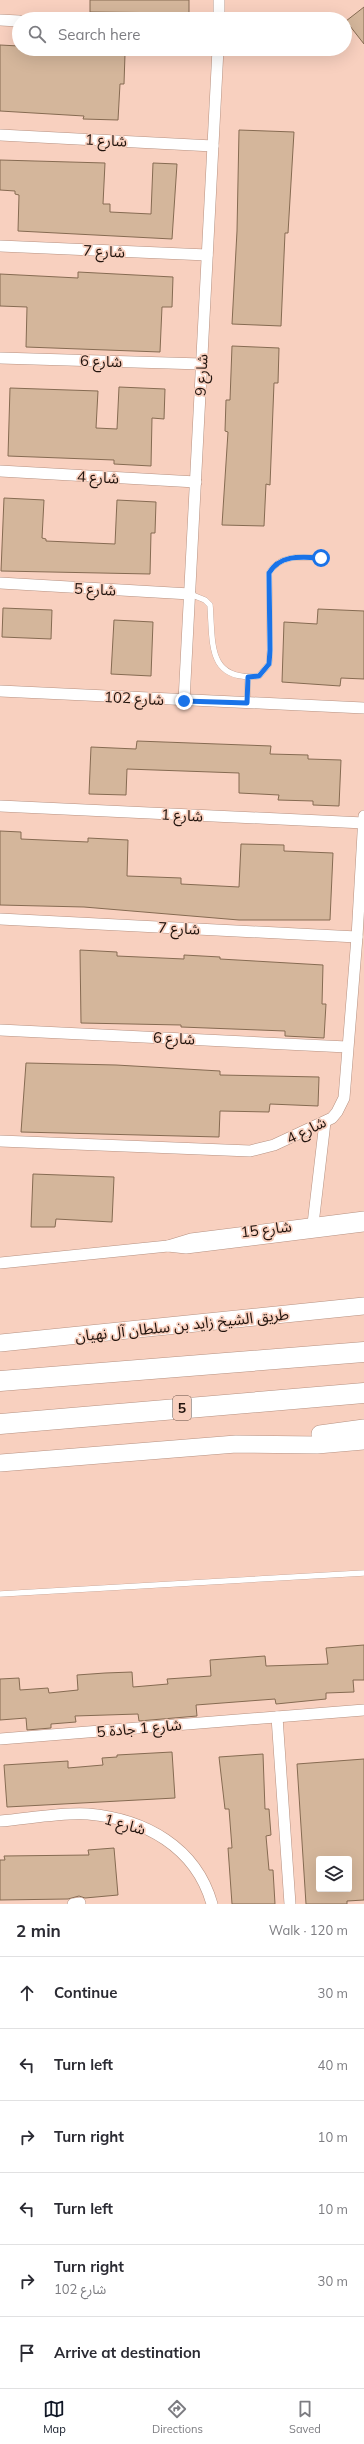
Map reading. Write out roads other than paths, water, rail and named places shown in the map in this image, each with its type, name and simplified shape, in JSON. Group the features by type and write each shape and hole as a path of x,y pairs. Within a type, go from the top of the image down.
{"highway":[{"path":"0,1381 364,1352"},
{"name":"5","path":"0,1424 364,1393"}],"main road":[{"name":"طريق الشيخ زايد بن سلطان آل نهيان","path":"0,1343 364,1306"},
{"path":"217,1321 364,1314"},
{"path":"0,1463 236,1444 364,1428"},
{"path":"236,1444 317,1445 364,1441"},
{"path":"317,1445 364,1451"}],"street":[{"path":"219,0 219,12"},
{"path":"0,20 12,20"},
{"name":"شارع 9","path":"184,701 218,56"},
{"name":"شارع 1","path":"0,135 213,146"},
{"name":"شارع 7","path":"0,246 207,255"},
{"name":"شارع 6","path":"0,358 202,364"},
{"name":"شارع 4","path":"0,472 196,482"},
{"name":"شارع 5","path":"0,583 190,594"},
{"name":"شارع 102","path":"0,691 184,701 364,708"},
{"name":"شارع 1","path":"0,806 364,823"},
{"name":"شارع 4","path":"0,1141 250,1151 274,1146 325,1122 337,1112 344,1098 357,938 364,816"},
{"name":"شارع 7","path":"0,919 357,938"},
{"name":"شارع 6","path":"0,1030 347,1047"},
{"path":"313,1224 325,1122"},
{"name":"شارع 15","path":"168,1246 191,1238 364,1217"},
{"name":"شارع 15","path":"0,1263 168,1246 186,1248 364,1226"},
{"name":"شارع 1 جادة 5","path":"0,1740 364,1710"},
{"path":"277,1717 290,1904"},
{"name":"شارع 1","path":"0,1822 87,1814 119,1818 147,1828 173,1844 195,1865 207,1884 212,1904"},
{"path":"73,1904 80,1904"}],"lane":[{"path":"190,594 205,600 210,605 213,650 216,660 223,670 235,675 248,677 259,676 269,664 267,582 271,569 285,559 321,558"},
{"path":"247,703 248,677"},
{"path":"0,1594 364,1574"}]}
